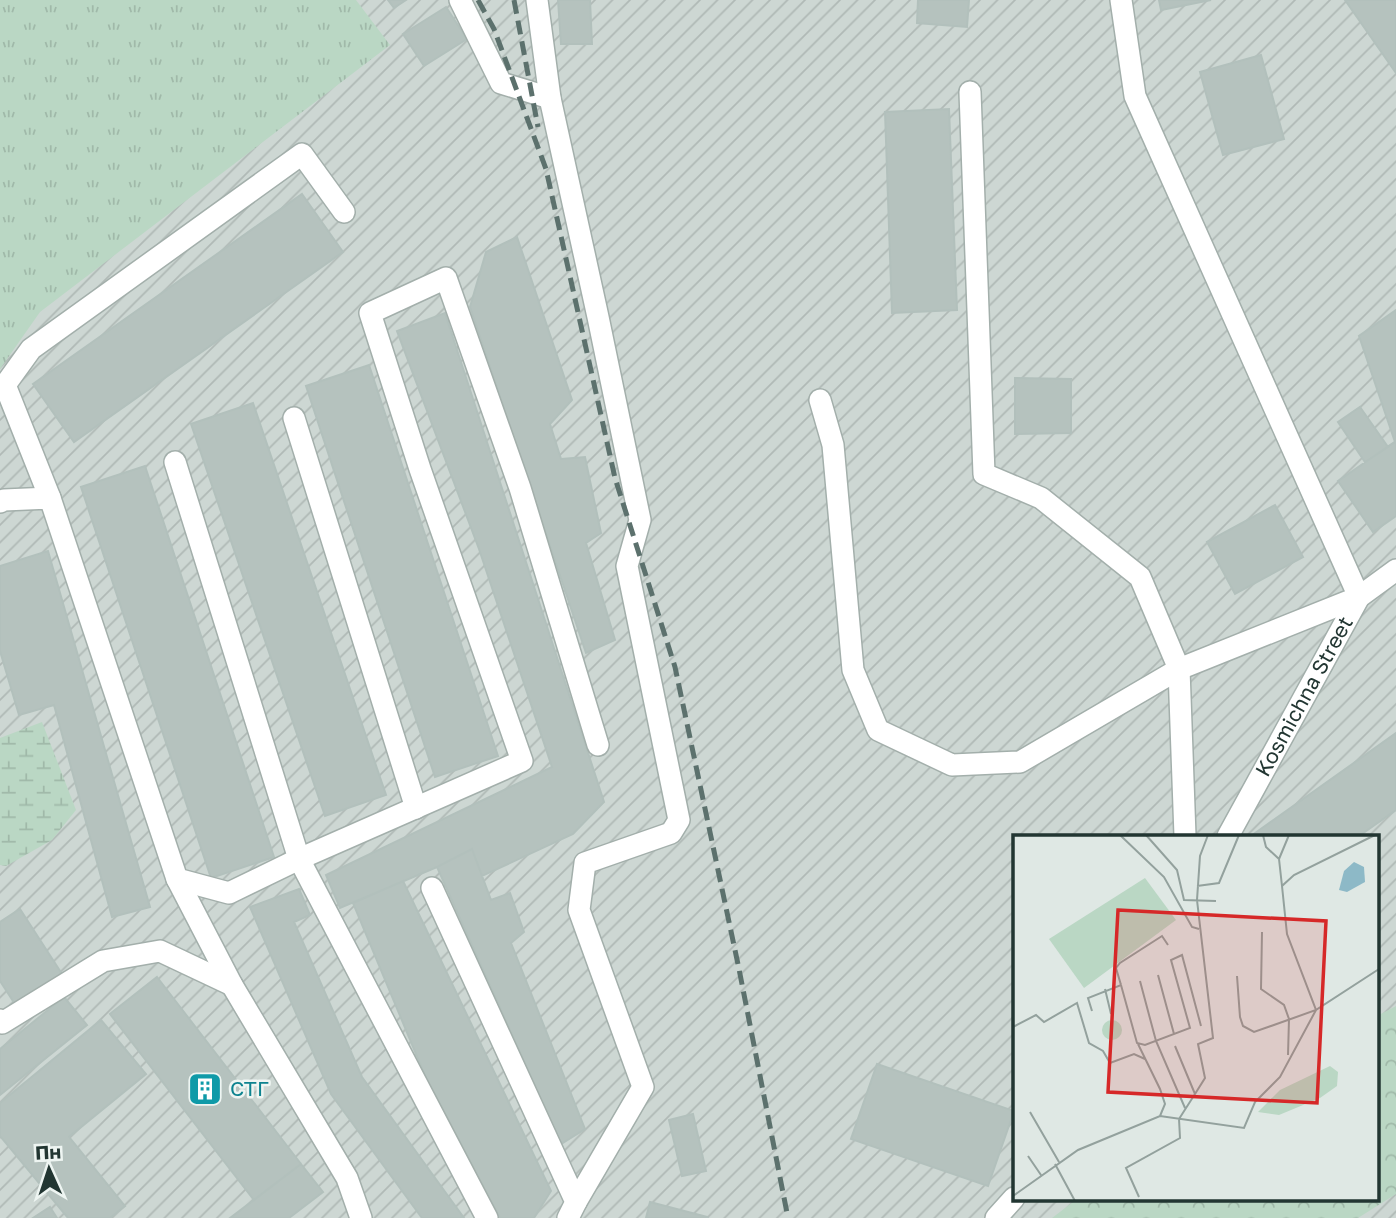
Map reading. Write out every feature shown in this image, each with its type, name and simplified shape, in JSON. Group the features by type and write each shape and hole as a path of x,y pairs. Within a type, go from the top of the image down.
{"street":[{"path":"460,0 501,83 550,98"},
{"path":"537,0 550,98 640,520 627,566 679,820 671,833 584,863 579,910 643,1087 572,1210"},
{"path":"820,400 833,445 853,670 878,730 952,765 1020,762 1180,669 1359,597 1135,96 1121,0"},
{"path":"970,92 984,474 1041,498 1140,578 1180,669 1185,835"},
{"path":"344,212 302,154 31,349 5,385 50,498 177,879 232,985 347,1178 361,1218"},
{"path":"177,879 229,892 522,761 420,469 370,313 446,278 520,488 598,745"},
{"path":"293,418 416,808"},
{"path":"175,462 299,859 487,1218"},
{"path":"0,502 50,498"},
{"name":"Kosmichna Street","path":"1229,835 1359,597 1396,570"},
{"path":"432,888 572,1210"},
{"path":"0,1020 2,1023 103,961 160,951 232,985"},
{"path":"996,1218 1013,1199"}],"shaded area":[{"path":"0,0 1396,0 1396,1218 0,1218"}],"green space":[{"path":"0,0 356,0 390,45 40,312 0,369"},
{"path":"42,722 76,810 52,840 6,866 0,865 0,738"},
{"path":"1396,1006 1396,1194 1358,1218 1052,1218 1076,1200 1378,1200 1378,1015"}],"building":[{"path":"388,0 406,0 394,8"},
{"path":"558,0 590,0 592,44 561,44"},
{"path":"918,0 969,0 967,27 917,23"},
{"path":"1159,0 1211,0 1161,10"},
{"path":"1345,0 1396,0 1396,73"},
{"path":"446,7 467,39 424,66 403,34"},
{"path":"1261,55 1284,139 1223,155 1200,72"},
{"path":"949,109 957,310 892,313 885,112"},
{"path":"302,194 343,252 74,442 33,384"},
{"path":"517,237 572,400 550,424 561,459 585,457 601,533 586,543 615,640 586,653 470,307 486,252"},
{"path":"1396,310 1396,441 1395,442 1359,336"},
{"path":"445,313 604,802 573,834 482,876 472,849 437,867 340,908 326,875 552,767 479,549 397,331"},
{"path":"369,365 498,756 435,777 306,386"},
{"path":"1015,378 1071,379 1071,433 1015,434"},
{"path":"253,403 386,795 325,816 191,424"},
{"path":"1360,407 1388,447 1365,462 1338,422"},
{"path":"1396,441 1396,516 1373,532 1338,481"},
{"path":"145,466 274,857 211,878 81,487"},
{"path":"1275,505 1303,557 1235,594 1207,542"},
{"path":"48,551 150,907 112,917 54,705 19,715 0,651 0,566"},
{"path":"1396,733 1396,810 1360,835 1252,835"},
{"path":"472,849 491,900 510,893 524,932 511,943 585,1129 561,1144 437,867"},
{"path":"403,881 551,1191 534,1218 500,1218 426,1078 353,903"},
{"path":"299,889 310,915 294,922 362,1077 464,1218 422,1218 331,1094 250,907"},
{"path":"20,909 62,974 15,1004 0,981 0,922"},
{"name":"СТГ","path":"157,977 301,1164 254,1200 110,1014"},
{"path":"64,997 87,1025 0,1095 0,1049"},
{"path":"101,1020 146,1074 69,1137 125,1206 110,1218 68,1218 0,1136 0,1103"},
{"path":"877,1064 1013,1111 988,1186 851,1139"},
{"path":"693,1114 706,1171 682,1176 669,1120"},
{"path":"301,1164 323,1192 289,1218 230,1218"},
{"path":"650,1202 707,1217 708,1218 646,1218"},
{"path":"50,1207 57,1218 33,1218"}],"railway":[{"path":"478,0 494,29 546,169 615,478 675,667 788,1218"},
{"path":"514,0 538,127"}],"place":[{"name":"СТГ","path":"205,1089"}]}
